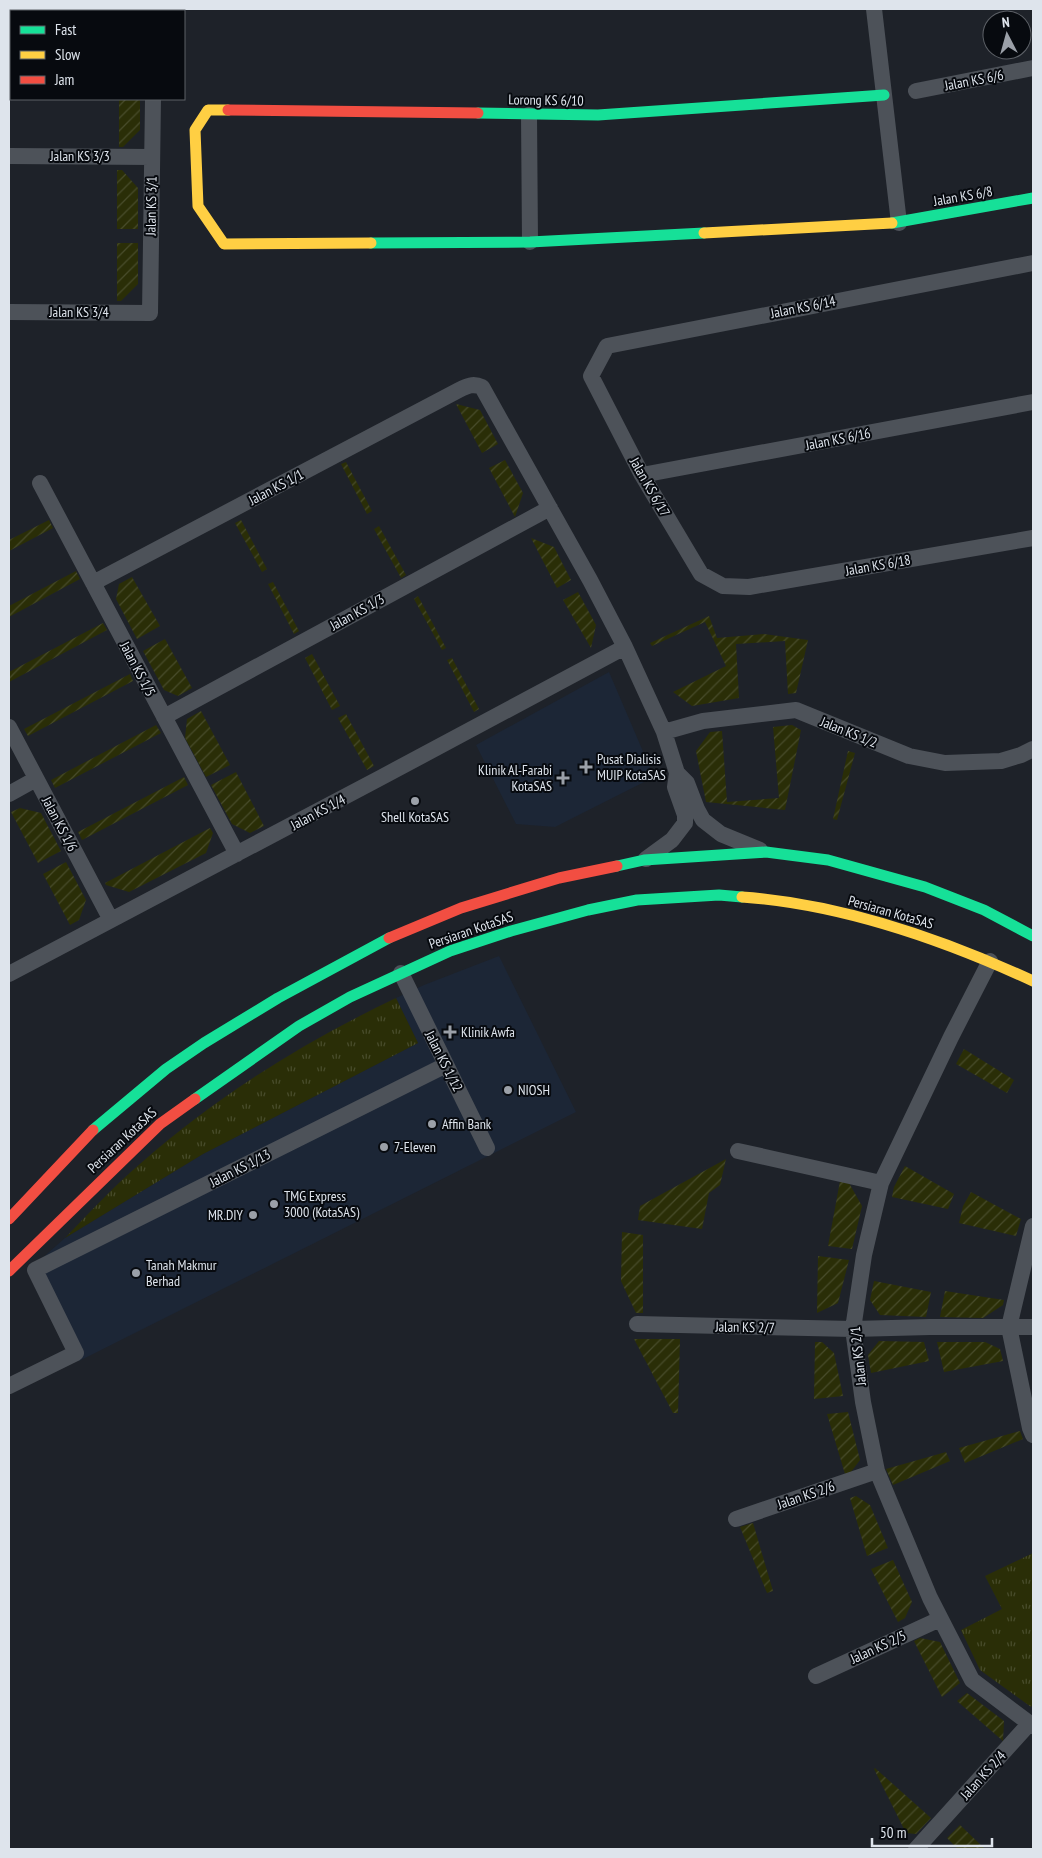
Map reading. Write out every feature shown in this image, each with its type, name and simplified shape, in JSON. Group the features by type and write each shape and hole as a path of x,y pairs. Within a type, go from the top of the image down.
{"main road":[{"name":"Lorong KS 6/10","path":"208,110 598,115 884,95"},
{"name":"Jalan KS 6/8","path":"208,110 195,130 198,206 224,244 530,242 899,223 1033,198"},
{"name":"Persiaran KotaSAS","path":"9,1219 100,1124 166,1070 204,1042 278,998 384,940 461,908 559,878 644,860 766,852 828,860 925,887 984,910 1033,936"},
{"name":"Persiaran KotaSAS","path":"9,1271 160,1124 299,1026 350,997 401,973 469,944 511,931 588,910 637,900 719,895 762,898 893,926 990,960 1033,981"}],"street":[{"path":"874,9 899,223"},
{"name":"Jalan KS 6/6","path":"916,91 1033,68"},
{"name":"Jalan KS 3/1","path":"150,312 153,100"},
{"path":"530,115 530,242"},
{"name":"Jalan KS 3/3","path":"9,156 152,157"},
{"name":"Jalan KS 6/14","path":"591,376 607,346 1033,263"},
{"name":"Jalan KS 3/4","path":"9,312 150,312"},
{"name":"Jalan KS 6/17","path":"591,376 642,476 702,574 723,586"},
{"name":"Jalan KS 1/1","path":"93,584 469,385 482,387 550,508"},
{"name":"Jalan KS 6/16","path":"642,476 1033,402"},
{"name":"Jalan KS 1/5","path":"40,483 237,854"},
{"path":"550,508 625,647 664,732 677,772 687,783 703,820 721,834 766,852"},
{"name":"Jalan KS 1/3","path":"164,717 550,508"},
{"name":"Jalan KS 6/18","path":"723,586 749,587 1033,538"},
{"name":"Jalan KS 1/4","path":"9,974 625,647"},
{"name":"Jalan KS 1/2","path":"664,732 703,721 796,710 909,756 944,763 1001,761 1033,749"},
{"name":"Jalan KS 1/6","path":"9,727 111,920"},
{"path":"644,860 668,844 685,823 685,815 675,787 677,772"},
{"path":"9,794 36,779"},
{"name":"Jalan KS 2/1","path":"990,960 881,1183 864,1255 853,1329 863,1402 877,1471 940,1618 972,1680 1031,1725"},
{"name":"Jalan KS 1/12","path":"401,973 487,1148"},
{"name":"Jalan KS 1/13","path":"9,1386 76,1354 34,1270 446,1065"},
{"path":"738,1151 881,1183"},
{"path":"1033,1226 1009,1327 1033,1436"},
{"name":"Jalan KS 2/7","path":"637,1324 853,1329 1033,1327"},
{"name":"Jalan KS 2/6","path":"736,1519 877,1471"},
{"name":"Jalan KS 2/5","path":"816,1676 940,1618"},
{"name":"Jalan KS 2/4","path":"916,1849 1031,1725"}],"shaded area":[{"path":"609,672 654,777 555,827 516,824 476,745"},
{"path":"499,956 576,1112 79,1361 39,1261 65,1238 203,1154 418,1043 396,998"}],"green space":[{"path":"119,100 140,100 140,130 123,147 119,147"},
{"path":"117,170 122,170 138,188 138,229 117,229"},
{"path":"117,243 138,243 138,284 121,301 117,301"},
{"path":"456,404 480,410 498,444 482,453"},
{"path":"505,460 523,493 515,517 489,468"},
{"path":"346,462 372,511 367,514 341,464"},
{"path":"49,520 53,528 9,551 9,540"},
{"path":"241,520 267,569 262,572 235,523"},
{"path":"379,526 406,575 401,578 374,529"},
{"path":"531,538 554,547 571,580 557,588"},
{"path":"76,571 80,579 9,617 9,606"},
{"path":"132,577 160,626 137,639 116,599 119,584"},
{"path":"273,582 299,631 294,634 268,584"},
{"path":"578,592 596,625 591,648 563,600"},
{"path":"418,596 446,648 442,650 414,599"},
{"path":"709,616 717,638 764,634 808,640 796,693 788,694 785,641 736,644 739,698 692,706 673,692 726,666 705,622 652,646 650,643"},
{"path":"103,623 107,630 9,682 9,672"},
{"path":"165,639 192,688 178,696 164,690 143,651"},
{"path":"312,654 340,706 332,710 305,658"},
{"path":"452,658 479,709 474,712 447,660"},
{"path":"130,674 133,681 28,736 24,729"},
{"path":"201,711 230,765 206,777 185,738 187,719"},
{"path":"346,714 374,766 367,770 338,718"},
{"path":"156,725 161,733 55,788 51,780"},
{"path":"792,725 801,730 785,810 706,802 696,751 710,732 722,731 727,802 779,798 773,727"},
{"path":"848,751 855,753 837,820 833,819"},
{"path":"236,772 264,826 250,833 232,824 211,785"},
{"path":"184,777 188,785 82,840 78,832"},
{"path":"20,808 41,813 61,851 38,863 11,812"},
{"path":"210,828 213,833 206,853 129,892 106,885 105,883"},
{"path":"66,862 86,900 79,920 70,925 43,874"},
{"path":"396,998 418,1043 203,1154 65,1238 131,1172 200,1115 262,1072 295,1052"},
{"path":"964,1049 1014,1080 1007,1093 956,1064"},
{"path":"726,1159 720,1185 709,1193 702,1229 638,1220 640,1206"},
{"path":"905,1166 954,1194 948,1209 892,1197 894,1187"},
{"path":"840,1181 849,1183 862,1206 852,1249 828,1246"},
{"path":"971,1192 1021,1219 1016,1236 959,1223 963,1206"},
{"path":"622,1232 643,1235 643,1313 636,1313 621,1281"},
{"path":"818,1256 849,1260 838,1303 817,1313"},
{"path":"874,1281 931,1292 926,1317 880,1315 870,1300"},
{"path":"945,1291 1004,1300 1003,1305 983,1318 940,1317"},
{"path":"634,1339 680,1339 678,1413 673,1413"},
{"path":"879,1341 924,1342 929,1361 871,1373 868,1355"},
{"path":"815,1342 822,1342 834,1353 843,1396 814,1399"},
{"path":"937,1342 985,1342 1000,1349 1003,1361 944,1372"},
{"path":"848,1412 860,1460 851,1472 845,1474 827,1414"},
{"path":"1020,1431 1023,1439 965,1463 959,1448"},
{"path":"946,1452 950,1461 893,1485 886,1469"},
{"path":"856,1496 870,1505 888,1548 867,1556 850,1498"},
{"path":"753,1523 773,1591 767,1593 740,1527"},
{"path":"1033,1553 1033,1704 1031,1707 980,1670 961,1630 1002,1609 985,1576"},
{"path":"893,1560 912,1602 905,1618 898,1622 871,1569"},
{"path":"920,1638 940,1642 960,1683 942,1697 914,1641"},
{"path":"967,1693 1004,1721 1003,1741 957,1701"},
{"path":"875,1768 931,1818 916,1834 906,1833"},
{"path":"960,1825 985,1849 958,1849 947,1838"}],"traffic: fast":[{"path":"478,113 598,115 884,95"},
{"path":"892,223 1033,198"},
{"path":"371,243 530,242 704,233"},
{"path":"617,866 644,860 766,852 828,860 925,887 984,910 1033,936"},
{"path":"195,1099 299,1026 350,997 450,951 511,931 588,910 637,900 719,895 742,897"},
{"path":"93,1130 166,1069 204,1043 278,998 389,938"}],"traffic: slow":[{"path":"228,110 208,110 195,130 198,206 224,244 371,243"},
{"path":"704,233 892,223"},
{"path":"742,897 817,907 891,926 963,951 1033,981"}],"traffic: jam":[{"path":"228,110 478,113"},
{"path":"389,938 461,908 559,878 617,866"},
{"path":"9,1271 160,1124 195,1099"},
{"path":"9,1219 93,1130"}],"place":[{"name":"Pusat Dialisis MUIP KotaSAS","path":"586,767"},
{"name":"Klinik Al-Farabi KotaSAS","path":"563,778"},
{"name":"Shell KotaSAS","path":"415,801"},
{"name":"Klinik Awfa","path":"450,1032"},
{"name":"NIOSH","path":"508,1090"},
{"name":"Affin Bank","path":"432,1124"},
{"name":"7-Eleven","path":"384,1147"},
{"name":"TMG Express 3000 (KotaSAS)","path":"274,1204"},
{"name":"MR.DIY","path":"253,1215"},
{"name":"Tanah Makmur Berhad","path":"136,1273"}]}
